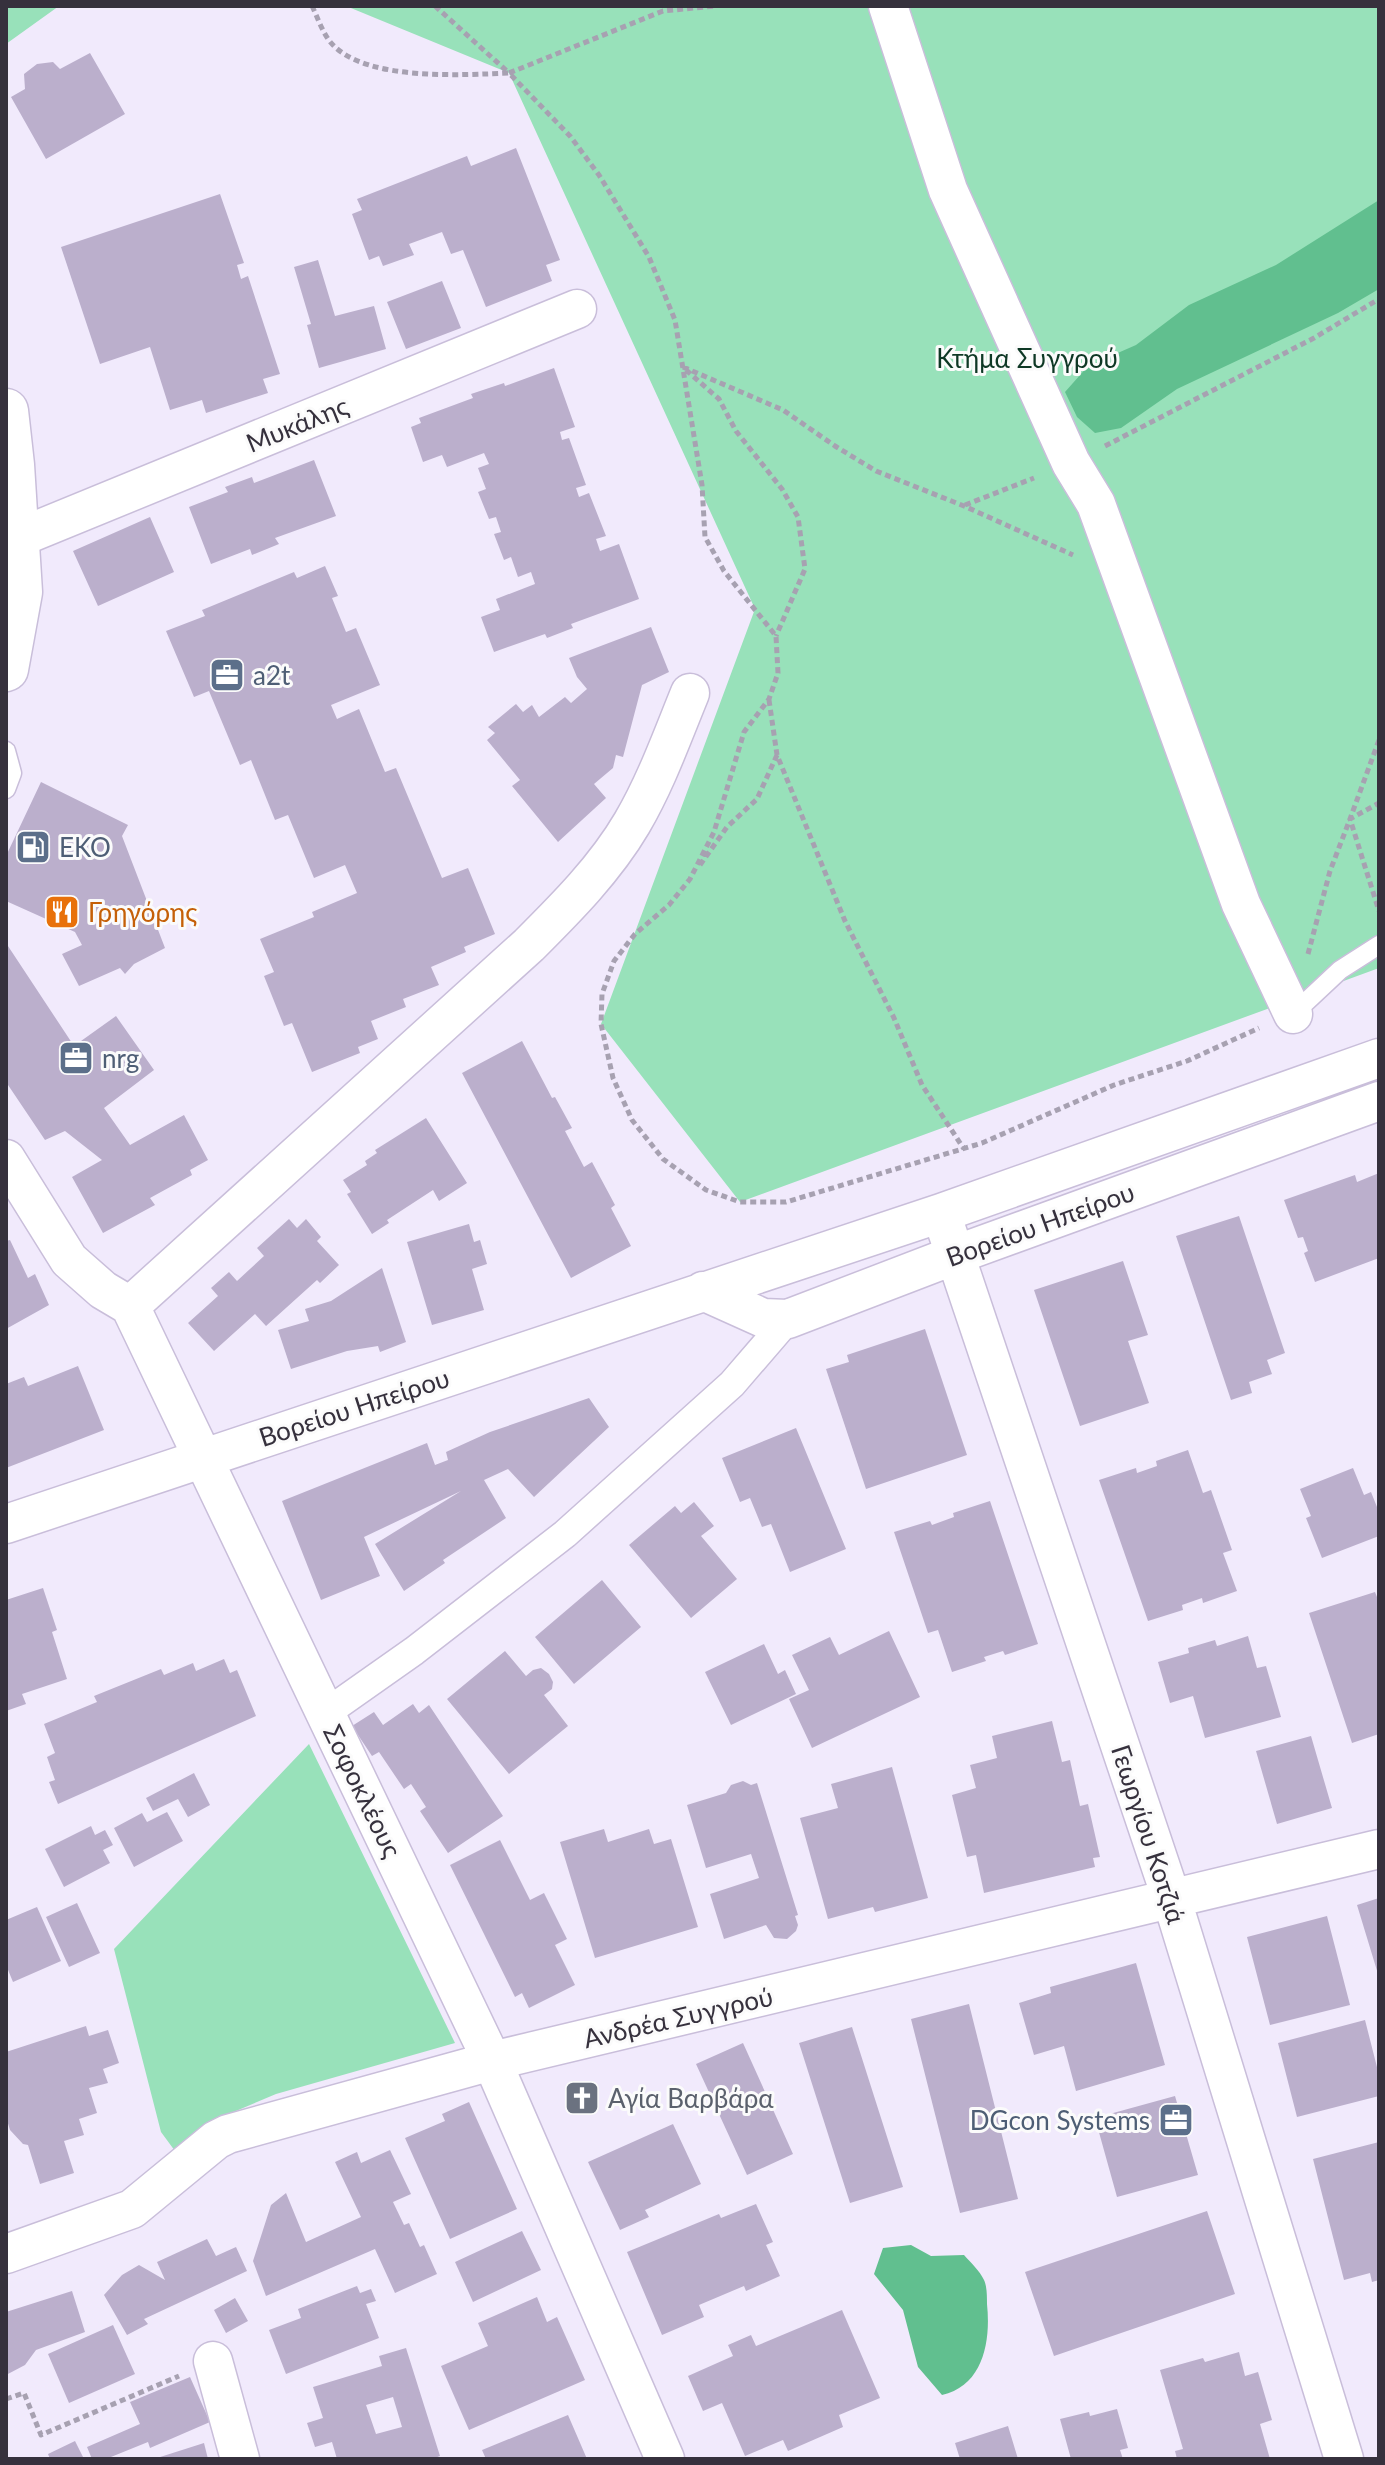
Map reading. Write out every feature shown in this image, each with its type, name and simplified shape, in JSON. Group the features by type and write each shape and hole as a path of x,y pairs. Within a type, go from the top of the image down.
{"main road":[{"path":"6,411 20,592 6,669"}],"street":[{"path":"888,6 948,190 1071,463 1096,504 1241,904 1293,1014"},
{"name":"Μυκάλης","path":"18,538 577,309"},
{"path":"6,1159 69,1260 103,1290 130,1306 529,945 574,900 631,824 657,773 690,693"},
{"name":"Βορείου Ηπείρου","path":"6,1524 941,1213 1379,1058"},
{"name":"Βορείου Ηπείρου","path":"788,1319 1379,1101"},
{"name":"Γεωργίου Κοτζιά","path":"941,1213 1172,1900 1344,2459"},
{"path":"703,1291 763,1318 788,1319"},
{"name":"Σοφοκλέους","path":"130,1306 492,2061 665,2459"},
{"path":"326,1713 414,1651 565,1534 732,1384 788,1319"},
{"name":"Ανδρέα Συγγρού","path":"6,2254 137,2207 216,2140 228,2134 492,2061 1379,1849"},
{"path":"213,2361 240,2459"},
{"path":"646,2417 648,2459"}],"lane":[{"path":"6,751 12,773 6,789"},
{"path":"1293,1014 1340,970 1379,945"}],"path":[{"path":"312,6 332,44 357,61 400,71 470,74 509,73 663,11 715,6"},
{"path":"435,6 509,73 570,136 599,175 649,257 675,320 702,485 705,537 724,571 776,636"},
{"path":"964,506 1071,463 1161,419 1314,338 1379,299"},
{"path":"682,367 783,410 876,471 1084,559 1121,568"},
{"path":"682,367 719,399 736,431 782,489 798,517 805,569 776,636 778,673 769,699 744,732 714,832 690,879"},
{"path":"769,699 777,755 845,921 894,1018 922,1085 964,1149"},
{"path":"777,755 757,799 727,827 669,905 635,934 614,961 602,994 601,1024 613,1078 632,1120 663,1159 706,1190 740,1202 786,1202 964,1149 1114,1085 1187,1061 1293,1014 1330,871 1379,740"},
{"path":"1350,819 1379,803"},
{"path":"1350,819 1379,911"},
{"path":"6,2399 24,2393 41,2435 213,2361"}],"green space":[{"path":"6,6 59,6 6,44"},
{"name":"Κτήμα Συγγρού","path":"346,6 1379,6 1379,968 740,1202 601,1024 755,609 509,73"},
{"path":"1379,200 1379,289 1338,313 1177,389 1121,428 1095,433 1077,417 1065,392 1088,366 1136,345 1189,305 1276,265"},
{"path":"309,1744 455,2043 276,2094 217,2119 175,2151 161,2132 114,1949"},
{"path":"911,2245 931,2256 964,2255 986,2285 987,2333 981,2360 967,2382 942,2395 918,2367 903,2310 874,2274 883,2248"}],"building":[{"path":"90,53 125,114 46,159 11,97 25,89 24,74 37,64 53,62 60,69"},
{"path":"516,148 560,260 546,265 552,281 486,307 463,250 451,254 442,232 409,244 414,255 383,266 379,256 369,260 352,214 362,210 357,199 467,156 471,166"},
{"path":"220,194 244,263 237,265 241,279 248,276 280,374 263,379 268,393 206,413 202,400 170,410 150,347 100,364 61,247"},
{"path":"318,260 335,316 374,306 386,349 319,368 307,325 311,324 294,267"},
{"path":"442,281 461,328 406,349 387,302"},
{"path":"554,368 575,427 560,432 562,440 569,438 586,485 576,488 579,497 589,493 606,536 596,539 600,551 619,544 639,599 571,624 573,628 547,638 545,634 494,652 481,617 500,610 496,599 535,584 531,572 518,577 511,557 504,560 494,534 501,532 496,517 489,519 478,492 486,489 478,468 489,464 484,453 447,467 442,455 423,462 411,427 421,423 419,418 473,398 471,394 504,383 505,386"},
{"path":"314,460 336,516 275,538 279,544 252,555 250,549 211,564 189,507 228,492 225,487 252,477 254,483"},
{"path":"150,517 174,572 98,606 73,551"},
{"path":"325,566 338,596 332,598 346,632 356,628 380,685 331,705 337,719 359,709 385,772 396,768 442,878 468,868 495,934 464,947 466,952 431,967 439,985 403,999 406,1007 371,1021 378,1039 358,1047 360,1053 312,1072 292,1023 284,1026 264,976 274,972 260,939 314,917 312,912 357,893 345,865 314,878 288,815 275,820 251,760 240,765 209,691 194,697 166,631 205,616 202,610 294,572 297,578"},
{"path":"651,627 669,672 642,685 623,757 616,755 613,768 594,784 606,798 558,842 512,786 520,780 487,740 495,733 488,727 516,704 523,712 532,705 539,717 565,697 571,703 587,689 577,677 569,658"},
{"path":"41,782 128,825 122,836 165,948 134,964 125,974 120,968 79,986 62,954 82,945 75,932 6,901 6,856"},
{"name":"nrg","path":"6,943 74,1046 116,1016 154,1070 104,1108 130,1145 184,1115 208,1160 190,1170 192,1175 150,1198 155,1205 103,1233 72,1177 102,1160 65,1131 45,1140 6,1082"},
{"path":"522,1041 572,1128 565,1131 584,1167 592,1162 615,1205 611,1208 631,1246 571,1278 462,1073"},
{"path":"426,1118 467,1183 439,1201 433,1190 387,1220 389,1223 372,1234 347,1194 351,1192 343,1180 367,1165 365,1161 377,1153 375,1150"},
{"path":"1379,1173 1379,1258 1315,1282 1304,1253 1308,1251 1303,1237 1298,1238 1284,1200 1355,1175 1357,1182"},
{"path":"1239,1216 1285,1353 1267,1360 1272,1374 1249,1382 1252,1393 1231,1400 1176,1236"},
{"path":"289,1219 297,1228 306,1219 321,1237 317,1241 339,1265 320,1283 317,1280 266,1326 255,1314 214,1351 188,1323 218,1296 211,1288 229,1272 237,1281 264,1256 257,1248"},
{"path":"469,1224 474,1242 480,1240 487,1264 472,1269 484,1310 432,1325 407,1242"},
{"path":"10,1240 28,1278 35,1274 49,1305 6,1329 6,1241"},
{"path":"1123,1261 1148,1335 1128,1341 1149,1403 1080,1426 1034,1290"},
{"path":"382,1268 406,1342 380,1352 378,1346 347,1351 291,1369 278,1330 309,1321 305,1309 331,1301"},
{"path":"925,1329 967,1455 866,1489 826,1369 849,1362 847,1355"},
{"path":"78,1366 104,1430 6,1468 6,1384 24,1377 28,1386"},
{"path":"589,1398 609,1427 534,1497 508,1469 484,1480 506,1518 443,1560 445,1563 404,1591 375,1544 461,1491 364,1537 380,1576 321,1600 282,1501 427,1443 435,1465 448,1460 446,1452 490,1432"},
{"path":"796,1428 846,1549 790,1572 771,1524 762,1527 750,1498 740,1502 722,1458"},
{"path":"1188,1450 1203,1493 1211,1490 1232,1550 1223,1553 1237,1591 1203,1603 1202,1598 1182,1605 1183,1610 1148,1621 1099,1480 1136,1468 1137,1473 1157,1466 1156,1461"},
{"path":"1353,1468 1364,1495 1371,1492 1379,1512 1379,1536 1322,1558 1306,1518 1311,1516 1300,1489"},
{"path":"990,1501 1038,1644 1005,1655 1003,1651 984,1657 986,1661 952,1672 938,1630 928,1633 894,1532 930,1521 932,1525 954,1517 953,1513"},
{"path":"694,1502 714,1526 701,1536 737,1579 691,1618 629,1545 675,1506 681,1513"},
{"path":"602,1580 641,1627 574,1684 535,1637"},
{"path":"43,1588 57,1630 52,1632 67,1679 22,1694 26,1704 6,1711 6,1600"},
{"path":"1375,1592 1379,1596 1379,1734 1352,1743 1309,1613"},
{"path":"889,1631 920,1697 812,1748 789,1699 809,1690 792,1655 830,1637 839,1655"},
{"path":"1248,1636 1257,1668 1266,1666 1281,1717 1205,1738 1193,1696 1170,1703 1158,1662 1189,1653 1188,1648 1215,1640 1217,1646"},
{"path":"764,1644 778,1674 785,1670 796,1694 731,1725 705,1672"},
{"path":"505,1651 526,1676 541,1668 549,1674 552,1689 544,1695 568,1726 509,1774 447,1699"},
{"path":"224,1659 230,1673 237,1670 256,1716 58,1804 49,1782 55,1780 47,1757 55,1753 44,1724 97,1702 94,1696 161,1669 164,1675 193,1663 196,1671"},
{"path":"413,1704 419,1713 429,1705 503,1816 448,1853 420,1811 426,1807 411,1784 404,1789 379,1752 372,1756 352,1726 374,1712 383,1725"},
{"path":"1052,1721 1062,1762 1070,1760 1080,1806 1088,1804 1100,1857 1093,1858 1095,1867 984,1893 976,1855 967,1857 952,1795 976,1788 970,1765 997,1758 992,1736"},
{"path":"1311,1736 1332,1808 1277,1824 1256,1751"},
{"path":"892,1767 928,1898 875,1912 873,1907 828,1919 800,1818 838,1808 831,1784"},
{"path":"194,1773 210,1805 188,1817 178,1799 153,1811 146,1798"},
{"path":"743,1781 751,1785 757,1783 798,1915 795,1916 796,1931 787,1939 774,1938 766,1925 724,1939 710,1894 759,1878 751,1854 706,1868 687,1805 726,1793 731,1785"},
{"path":"167,1812 183,1841 134,1867 114,1828 142,1813 147,1822"},
{"path":"91,1826 95,1835 105,1830 113,1845 103,1850 110,1863 64,1887 45,1849"},
{"path":"604,1829 608,1842 649,1829 654,1844 671,1839 698,1927 595,1958 560,1842"},
{"path":"500,1840 530,1900 544,1893 567,1939 555,1945 575,1985 529,2008 522,1993 515,1997 450,1865"},
{"path":"1379,1898 1379,1974 1378,1974 1357,1905"},
{"path":"77,1903 100,1953 69,1967 46,1917"},
{"path":"37,1907 61,1961 13,1982 6,1965 6,1920"},
{"path":"1327,1916 1350,2005 1270,2025 1247,1937"},
{"path":"1136,1963 1165,2065 1076,2091 1064,2046 1034,2055 1019,2003 1051,1993 1050,1987"},
{"path":"969,2004 1018,2199 960,2213 911,2019"},
{"path":"1365,2020 1379,2075 1379,2096 1297,2117 1278,2043"},
{"path":"86,2026 89,2036 108,2030 119,2063 103,2069 108,2083 89,2088 97,2113 79,2119 84,2135 64,2141 74,2173 40,2184 28,2145 23,2144 10,2130 6,2117 6,2052"},
{"path":"852,2027 903,2187 850,2203 799,2043"},
{"path":"743,2043 793,2154 747,2175 696,2064"},
{"path":"1175,2096 1198,2175 1117,2197 1095,2118"},
{"path":"469,2102 517,2209 450,2239 405,2138 445,2121 442,2114"},
{"path":"673,2124 701,2184 645,2210 649,2217 620,2230 588,2162"},
{"path":"1379,2142 1379,2280 1372,2282 1370,2273 1344,2280 1313,2159"},
{"path":"390,2150 411,2194 393,2202 404,2225 409,2223 420,2247 424,2245 437,2274 395,2293 375,2249 266,2296 253,2261 271,2205 286,2193 306,2242 361,2217 335,2162 357,2152 361,2163"},
{"path":"756,2204 773,2242 766,2245 780,2276 746,2291 744,2286 699,2305 704,2317 662,2335 627,2252 719,2214 721,2218"},
{"path":"1207,2211 1235,2294 1054,2356 1025,2272"},
{"path":"522,2231 541,2270 473,2302 455,2262"},
{"path":"207,2239 216,2256 236,2247 247,2271 144,2319 148,2324 127,2335 104,2295 122,2275 139,2265 165,2280 157,2262"},
{"path":"357,2286 360,2293 371,2289 376,2301 366,2304 379,2338 286,2374 269,2330 301,2318 298,2309"},
{"path":"72,2291 85,2332 36,2350 25,2365 6,2375 6,2312"},
{"path":"537,2297 547,2322 557,2317 585,2380 469,2430 441,2366 488,2346 478,2323"},
{"path":"235,2298 248,2321 226,2333 214,2310"},
{"path":"842,2310 880,2398 839,2415 843,2427 788,2451 783,2440 745,2456 722,2403 703,2411 688,2376 733,2356 728,2345 751,2335 756,2346"},
{"path":"113,2325 135,2374 69,2403 48,2354"},
{"path":"406,2348 440,2456 432,2459 337,2459 332,2442 315,2447 307,2423 323,2418 313,2387 382,2366 379,2356","holes":["393,2397 402,2427 376,2434 366,2405"]},
{"path":"1239,2352 1245,2376 1258,2372 1272,2420 1260,2424 1270,2459 1177,2459 1175,2451 1183,2449 1160,2370"},
{"path":"190,2377 210,2422 150,2448 148,2442 106,2459 92,2459 87,2447 140,2424 130,2402"},
{"path":"1117,2409 1128,2448 1120,2450 1123,2459 1071,2459 1060,2419"},
{"path":"568,2415 587,2459 486,2459 482,2450"},
{"path":"1008,2426 1018,2459 960,2459 955,2443"},
{"path":"75,2441 84,2459 50,2459 48,2454"},
{"path":"204,2443 208,2459 157,2459 157,2458"}],"place":[{"name":"a2t","path":"227,675"},
{"name":"EKO","path":"33,847"},
{"name":"Γρηγόρης","path":"62,912"},
{"name":"nrg","path":"76,1058"},
{"name":"Αγία Βαρβάρα","path":"582,2098"},
{"name":"DGcon Systems","path":"1176,2120"}]}
